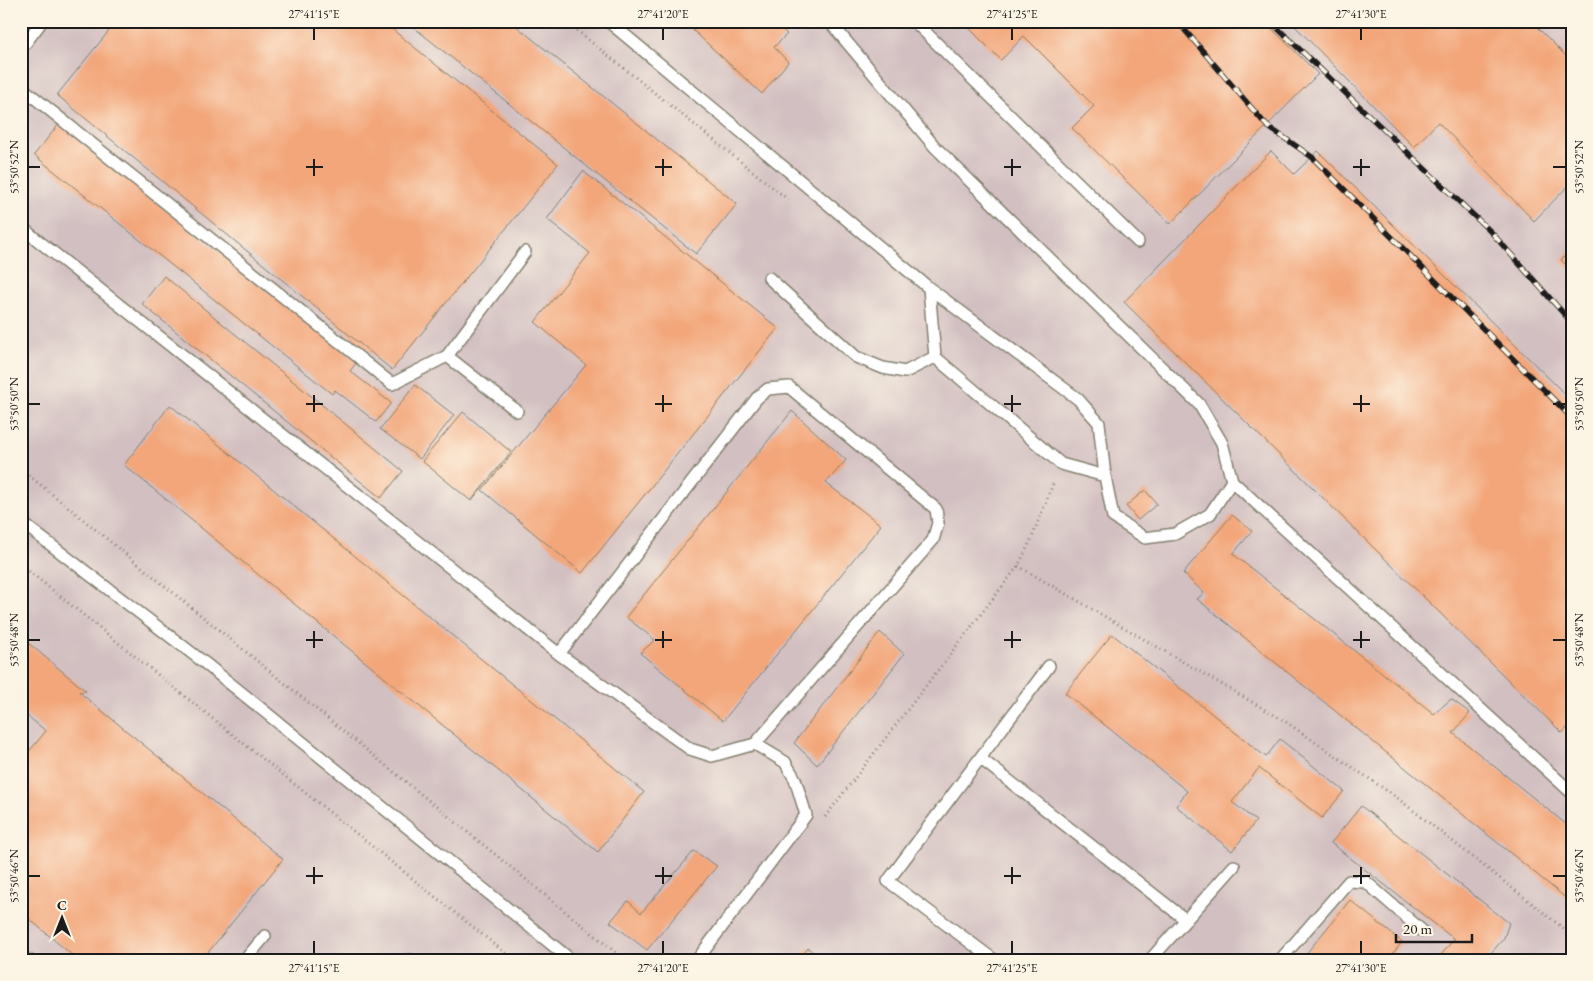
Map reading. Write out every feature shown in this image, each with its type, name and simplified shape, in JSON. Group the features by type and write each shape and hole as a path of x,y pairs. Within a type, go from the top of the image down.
{"lane":[{"path":"22,46 42,21"},
{"path":"608,21 929,288 1078,398 1099,423 1105,476 1113,517 1145,538 1175,534 1210,514 1232,481"},
{"path":"829,21 936,147 1199,404 1222,443 1232,481 1572,793"},
{"path":"914,21 1138,242"},
{"path":"21,87 392,384 448,356 525,252"},
{"path":"21,227 558,654 690,749 712,756 755,744 933,540 938,524 936,510 789,387 768,389 756,398 558,654"},
{"path":"769,278 856,357 883,368 904,372 935,357"},
{"path":"929,288 935,357 1061,464 1105,476"},
{"path":"448,356 517,411"},
{"path":"21,522 206,664 571,960"},
{"path":"994,960 888,881 1049,666"},
{"path":"697,960 806,815 795,779 785,762 755,744"},
{"path":"980,758 1186,920"},
{"path":"1150,960 1234,866"},
{"path":"1280,960 1349,881 1366,882 1421,930"},
{"path":"245,960 264,936"},
{"path":"21,958 29,960"}],"path":[{"path":"565,21 791,202"},
{"path":"824,818 1018,566 1032,540 1061,464"},
{"path":"21,469 626,960"},
{"path":"21,565 514,960"},
{"path":"1018,566 1284,720 1396,797 1572,934"}],"shaded area":[{"path":"21,21 1572,21 1572,960 21,960"}],"building":[{"path":"117,21 382,21 558,164 392,370 57,95"},
{"path":"406,21 510,21 737,204 696,254"},
{"path":"683,21 773,21 787,34 774,47 788,62 762,94"},
{"path":"962,21 1264,21 1318,74 1170,224 1072,128 1094,106 1024,36 1001,60"},
{"path":"1290,21 1534,21 1533,23 1572,62 1572,182 1534,221 1438,122 1414,147"},
{"path":"59,124 357,362 350,371 391,403 376,422 335,390 332,394 34,155"},
{"path":"1271,151 1294,174 1318,151 1572,401 1572,723 1562,733 1124,302"},
{"path":"583,171 778,328 582,573 482,490 586,365 535,322 590,253 547,219"},
{"path":"1572,249 1572,270 1561,260"},
{"path":"164,276 403,471 381,498 142,304"},
{"path":"415,385 454,415 420,459 380,429"},
{"path":"170,405 644,792 598,852 124,465"},
{"path":"792,411 846,460 826,483 881,525 723,721 640,653 655,640 626,617"},
{"path":"463,412 511,452 471,501 422,461"},
{"path":"1145,490 1157,504 1138,520 1126,506"},
{"path":"1232,515 1252,531 1233,554 1434,714 1451,699 1470,713 1453,733 1572,829 1572,903 1197,599 1204,593 1183,573"},
{"path":"880,632 904,654 817,765 794,743"},
{"path":"1112,634 1266,757 1280,739 1344,791 1322,818 1259,768 1232,802 1256,821 1232,851 1176,806 1187,791 1065,693"},
{"path":"21,637 86,691 79,692 283,859 202,960 78,960 21,912 21,761 46,731 21,711"},
{"path":"1361,806 1509,923 1504,938 1485,960 1437,960 1454,939 1331,843"},
{"path":"694,851 717,866 647,950 610,922 628,901 641,913"},
{"path":"1350,900 1402,942 1388,960 1301,960"},
{"path":"808,948 823,960 799,960"}],"railway":[{"path":"1177,21 1267,126 1312,157 1572,418"},
{"path":"1270,21 1492,233 1572,323"}]}
